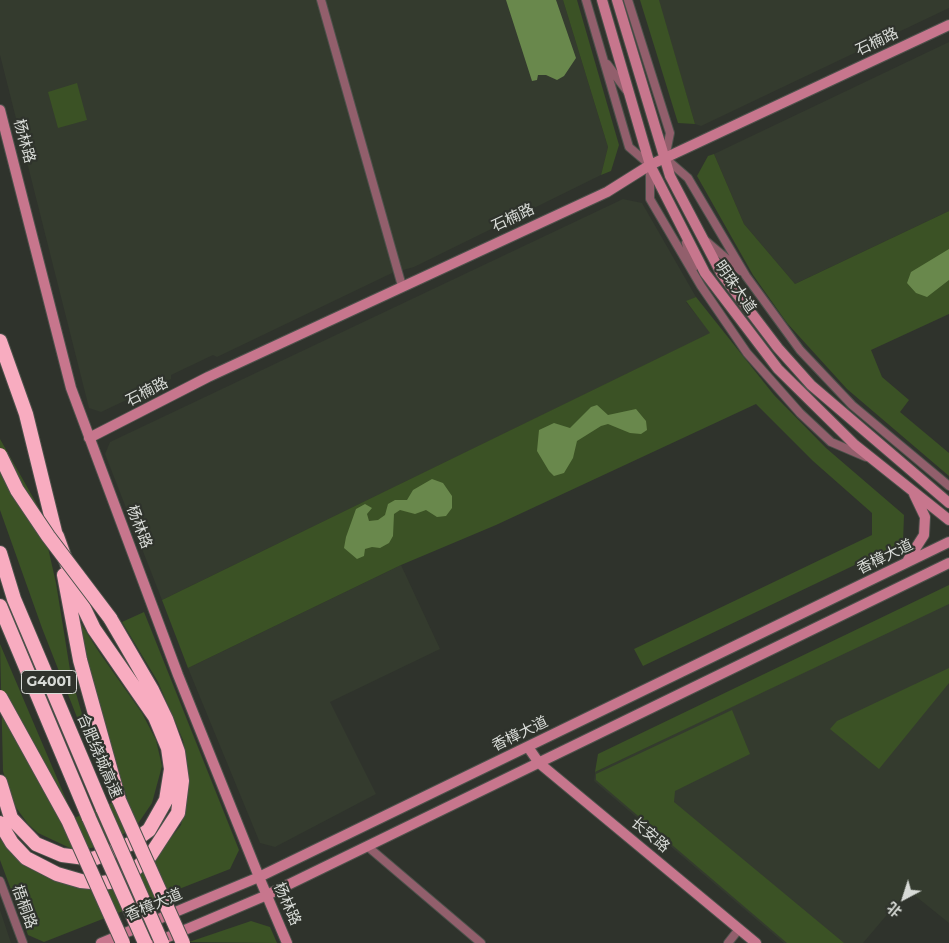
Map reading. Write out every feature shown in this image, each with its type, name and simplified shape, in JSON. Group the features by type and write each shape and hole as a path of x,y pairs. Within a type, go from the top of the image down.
{"highway":[{"path":"0,342 26,414 57,536 80,660 119,800 183,943"},
{"path":"0,456 17,490 110,618 152,690 166,719 178,752 182,781 178,813 150,856 134,871 116,881 102,883 81,881 58,874 26,858 12,843 0,823"},
{"path":"0,782 11,818 36,844 62,855 93,859 130,844 149,830 166,800 171,769 168,748 155,717 94,629 80,600 57,536"},
{"name":"合肥绕城高速","path":"0,553 14,599 162,943"},
{"name":"G4001","path":"0,606 89,818 145,943"},
{"path":"0,697 68,820 123,943"}],"main road":[{"name":"明珠大道","path":"602,0 650,165 705,273 778,368 855,445 949,520"},
{"name":"明珠大道","path":"617,0 670,176 721,273 778,348 811,386 949,503"},
{"name":"石楠路","path":"89,438 208,378 607,192 650,165 949,25"},
{"name":"杨林路","path":"0,110 71,388 178,675 259,878 288,943"},
{"path":"904,564 915,552 924,536 925,517 912,491"},
{"name":"香樟大道","path":"100,943 259,878 949,542"},
{"path":"154,943 268,895 949,563"},
{"name":"长安路","path":"528,747 539,763 756,943"}],"street":[{"path":"321,0 402,286"},
{"path":"586,0 629,147 650,165 650,199 696,278 747,353 800,413 831,442 876,462"},
{"path":"628,0 670,133 665,158 688,178 746,276 800,350 852,405 949,486"},
{"path":"642,49 644,87"},
{"path":"604,61 629,93"},
{"path":"682,227 696,278"},
{"path":"702,237 746,276"},
{"path":"367,846 481,943"},
{"name":"梧桐路","path":"0,881 23,943"},
{"path":"728,943 739,930"}],"shaded area":[{"path":"0,0 563,0 608,147 601,175 414,267 392,273 217,357 213,355 171,375 171,379 101,412 89,408 0,55"},
{"path":"506,0 556,0 576,58 564,76 557,80 546,75 538,75 537,80 532,81"},
{"path":"563,0 577,0 619,145 611,171 601,175 608,147"},
{"path":"640,0 659,0 695,124 678,123"},
{"path":"658,0 949,0 949,8 701,126 695,124"},
{"path":"949,42 949,211 795,284 744,224 714,154"},
{"path":"77,83 87,120 58,128 48,92"},
{"path":"714,154 744,224 795,284 949,211 949,314 871,350 882,377 909,400 900,412 949,453 949,476 847,389 787,323 753,275 697,176 708,156"},
{"path":"623,199 642,203 696,297 686,302 711,333 162,600 105,454 110,442"},
{"path":"949,249 949,280 927,297 916,293 907,283 911,272"},
{"path":"696,297 774,395 826,448 904,515 903,542 643,666 634,649 872,535 872,513 813,461 756,404 496,525 401,565 188,668 162,600 710,333 686,301"},
{"path":"597,405 608,415 636,409 646,421 647,430 641,434 630,433 608,424 601,426 577,441 573,458 564,473 554,476 537,451 539,430 554,423 570,428 591,407"},
{"path":"0,439 39,508 56,583 71,676 100,776 42,628 0,510"},
{"path":"432,479 443,483 452,496 452,508 446,516 437,517 426,510 415,514 400,510 394,514 393,536 389,543 380,548 372,547 365,549 364,556 357,559 344,548 356,509 365,504 372,508 367,514 369,521 378,520 385,515 388,504 395,500 407,500 413,490"},
{"path":"401,565 440,649 330,702 376,794 275,847 260,843 188,668"},
{"path":"949,585 949,604 595,772 598,754"},
{"path":"949,604 949,923 908,890 863,943 784,943 594,781 595,772"},
{"path":"144,612 239,850 230,869 44,942 28,935 0,860 0,839 26,864 96,890 155,858 181,825 189,788 183,740 158,682 122,622"},
{"path":"75,614 142,713 156,740 162,766 152,803 137,825 111,842 91,848 70,848 38,833 28,824 12,802 3,771 0,644 74,818 127,797 109,748"},
{"path":"949,668 949,683 879,769 830,729 837,721"},
{"path":"732,710 750,754 675,791 674,802 844,943 787,943 596,780 596,774"},
{"path":"0,910 11,943 0,943"},
{"path":"251,921 270,927 277,943 189,942"}]}
